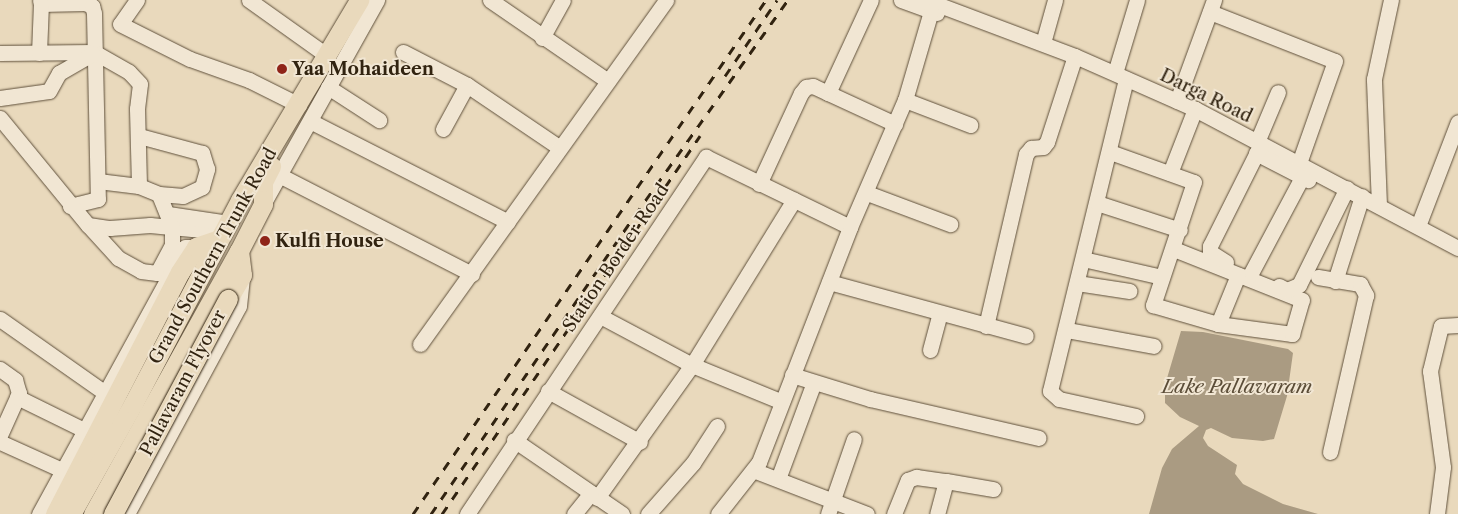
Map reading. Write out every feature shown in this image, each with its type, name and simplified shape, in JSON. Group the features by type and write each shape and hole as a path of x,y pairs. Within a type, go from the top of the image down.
{"main road":[{"name":"Grand Southern Trunk Road","path":"70,514 133,404 224,232 299,105 356,2"},
{"path":"263,204 263,182 356,2"},
{"name":"Grand Southern Trunk Road","path":"93,514 239,251 263,204"},
{"path":"55,514 180,272 196,247 224,232"},
{"path":"239,251 242,275"},
{"name":"Pallavaram Flyover","path":"123,513 228,299 242,275"},
{"path":"103,496 123,513"}],"street":[{"path":"137,0 120,24 190,59 249,80 299,105"},
{"path":"249,0 326,55"},
{"path":"263,204 377,0"},
{"path":"490,0 542,38 608,81"},
{"path":"542,38 563,0"},
{"path":"420,344 472,274 666,0"},
{"path":"828,93 870,0"},
{"path":"901,0 928,6 998,35 1017,34"},
{"path":"1043,43 1055,0"},
{"path":"1136,416 1053,396 1050,391 1068,330 1077,282 1110,152 1121,76 1137,0"},
{"path":"1379,205 1374,79 1391,0"},
{"path":"958,1 1007,21 1017,34"},
{"path":"39,53 40,2 85,3 92,6 98,200 70,206"},
{"path":"718,514 752,470 782,402 850,227 867,193 905,100 928,6"},
{"path":"1177,101 1212,6 1335,61 1301,170 1218,324"},
{"name":"Darga Road","path":"1017,34 1075,56 1195,109 1258,146 1345,193 1362,196 1456,244"},
{"path":"0,98 49,91 59,73 94,52"},
{"path":"0,53 94,52 138,80 139,186"},
{"path":"403,52 467,85 560,148"},
{"path":"986,326 1026,154 1031,148 1043,147 1047,142 1075,56"},
{"path":"444,129 467,85"},
{"path":"328,86 379,120"},
{"path":"759,184 801,93 806,87 813,86 895,124"},
{"path":"1110,152 1194,182 1174,249 1153,305 1218,324 1292,334 1302,300 1244,275 1213,256 1210,246 1258,146 1278,92"},
{"path":"905,100 970,124"},
{"path":"1170,173 1195,109"},
{"path":"0,118 18,138 70,206 118,258 141,271 157,273 172,245 170,221 159,194"},
{"path":"310,121 508,222"},
{"path":"1418,226 1458,122"},
{"path":"98,181 139,186 159,194 183,196 202,187 206,180 205,158 197,150 139,136"},
{"name":"Station Border Road","path":"467,514 514,440 600,316 706,157 850,227"},
{"path":"279,175 472,274"},
{"path":"867,193 950,224"},
{"path":"1174,249 1287,290 1299,286 1345,193"},
{"path":"1335,281 1362,196"},
{"path":"574,514 594,495 640,442 692,365 794,200"},
{"path":"1097,204 1180,230"},
{"path":"88,225 170,221 224,232"},
{"path":"39,514 184,247 196,247"},
{"path":"1083,259 1162,277"},
{"path":"123,513 240,306 242,275"},
{"path":"1318,277 1360,284 1366,295 1330,452"},
{"path":"829,282 1026,336"},
{"path":"1077,282 1129,291"},
{"path":"930,350 940,313"},
{"path":"600,316 692,365 782,402"},
{"path":"0,319 104,392"},
{"path":"1437,514 1443,467 1430,371 1440,326 1458,325"},
{"path":"1068,330 1154,346"},
{"path":"0,369 15,380 19,393 0,435"},
{"path":"792,375 870,399 1039,438"},
{"path":"778,479 814,382"},
{"path":"548,391 640,442"},
{"path":"17,397 84,430"},
{"path":"648,514 693,463 717,426"},
{"path":"830,507 854,439"},
{"path":"514,440 622,514"},
{"path":"0,442 62,470"},
{"path":"752,470 778,479 830,507 867,514"},
{"path":"894,514 911,478 946,481 993,490"},
{"path":"937,514 946,481"}],"water":[{"name":"Lake Pallavaram","path":"1181,331 1203,332 1288,349 1293,353 1287,396 1274,439 1263,441 1232,438 1211,428 1206,430 1203,438 1208,446 1237,465 1235,474 1243,484 1283,504 1318,514 1149,514 1162,468 1172,449 1199,426 1180,417 1165,403 1165,385"}],"railway":[{"path":"413,514 766,0"},
{"path":"725,76 777,0"},
{"path":"431,514 635,215 788,0"},
{"path":"442,514 700,136"}],"place":[{"name":"Yaa Mohaideen","path":"282,69"},
{"name":"Kulfi House","path":"265,241"}]}
